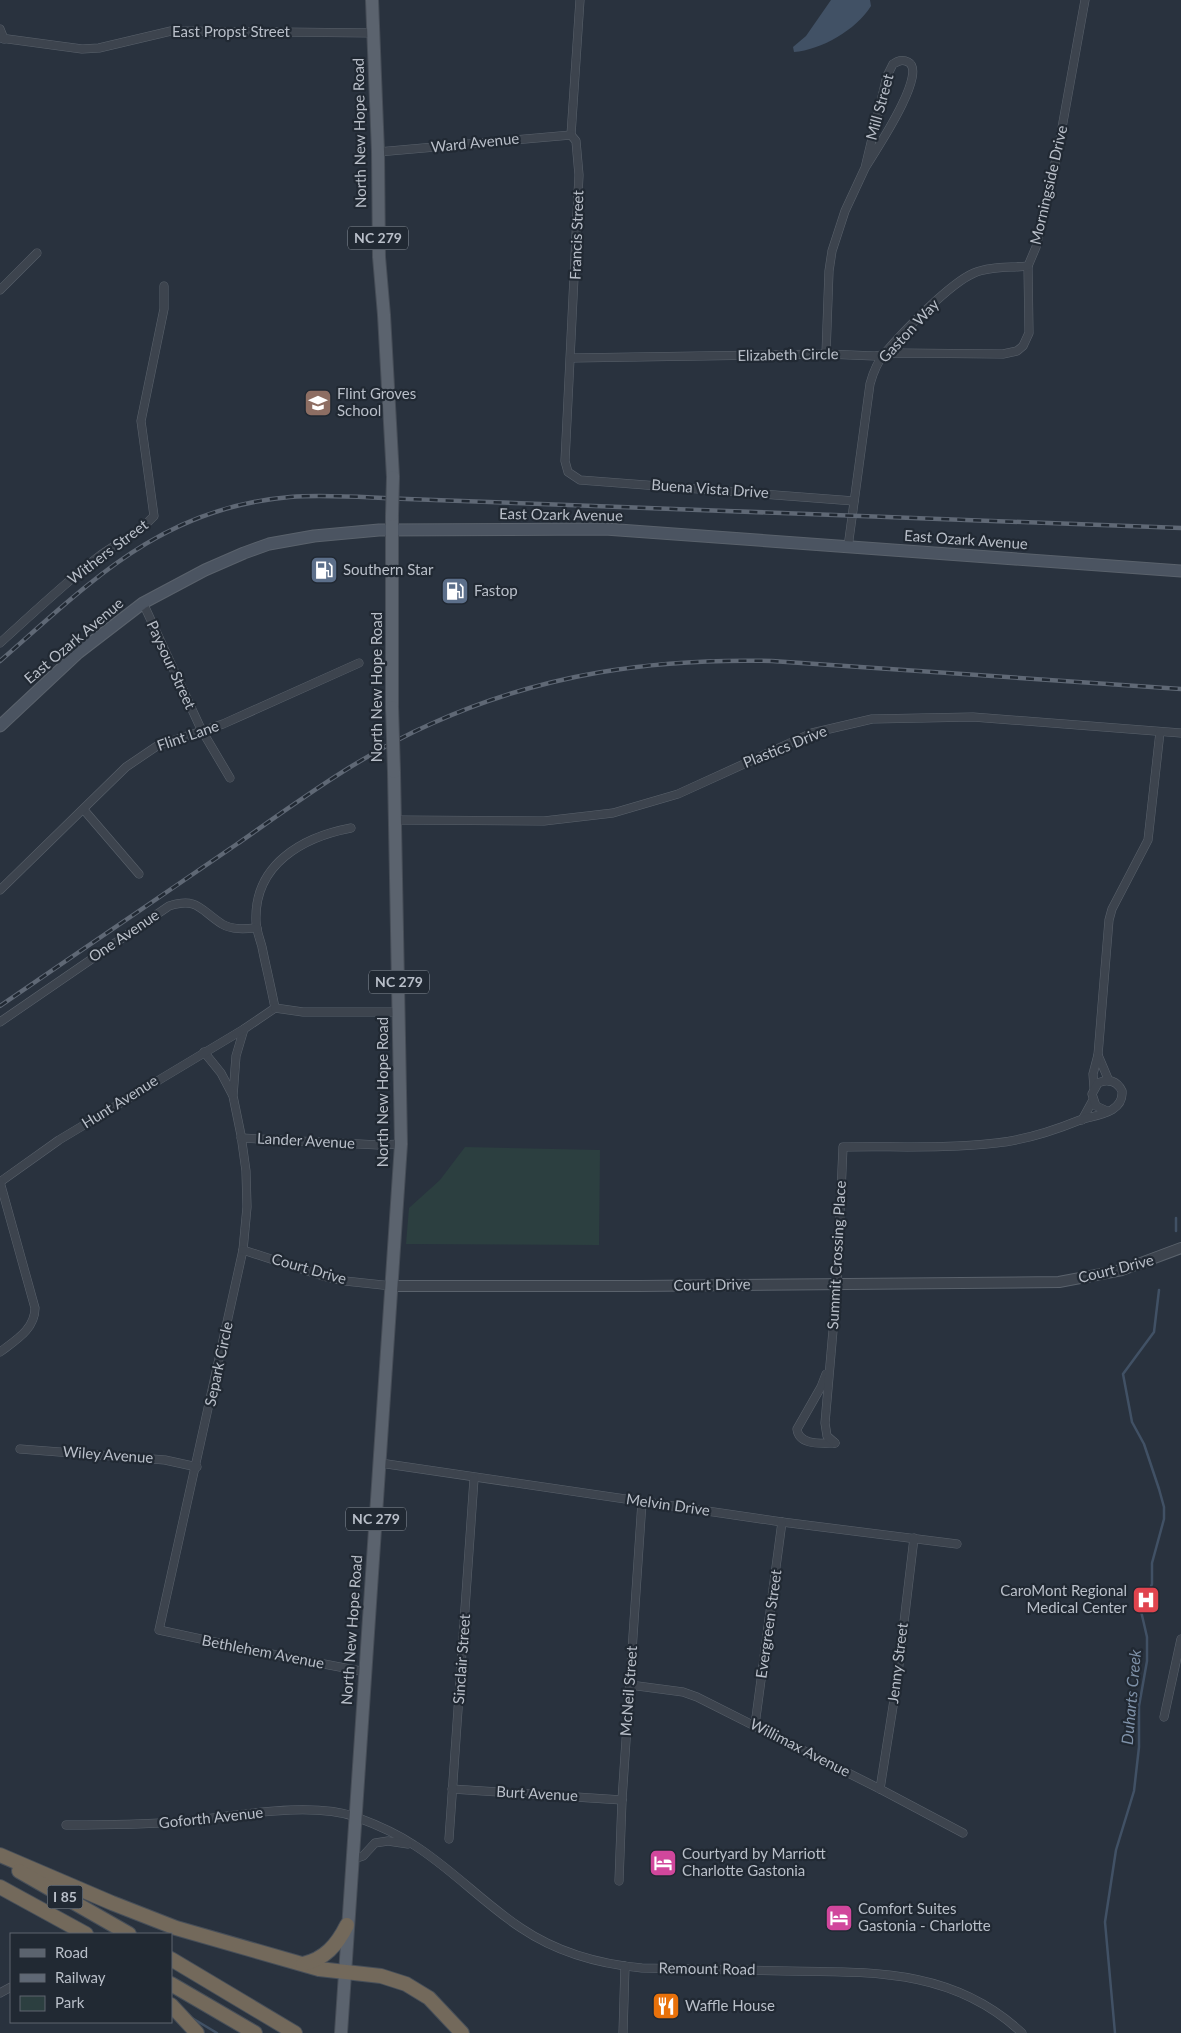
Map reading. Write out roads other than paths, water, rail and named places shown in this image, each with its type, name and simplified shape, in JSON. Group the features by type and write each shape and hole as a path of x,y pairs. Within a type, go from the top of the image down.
{"highway":[{"path":"0,1855 176,1928 332,1971 381,1976 418,1990 440,2008 462,2033"},
{"name":"I 85","path":"0,1862 127,1933"},
{"name":"I 85","path":"0,1887 84,1933"},
{"path":"303,1964 314,1962 330,1951 339,1941 347,1925"},
{"path":"172,1960 296,2033"},
{"path":"172,1985 255,2033"},
{"path":"172,2006 197,2033"}],"main road":[{"name":"North New Hope Road","path":"342,2028 351,1860 366,1672 401,1144 400,1012 392,707 393,477 379,257 375,32 372,0"},
{"name":"East Ozark Avenue","path":"0,726 78,653 143,603 205,570 269,544 336,533 393,530 605,529 1181,571"}],"street":[{"name":"Francis Street","path":"568,472 565,461 572,358 579,175 576,141 571,135 580,0"},
{"name":"Morningside Drive","path":"1003,354 1023,346 1029,333 1028,266 1036,247 1058,150 1085,0"},
{"path":"0,29 2,39"},
{"name":"East Propst Street","path":"2,39 82,49 99,48 171,31 375,32"},
{"name":"Mill Street","path":"826,354 829,270 832,251 845,211 864,168 910,89 914,73 912,65 903,60 893,64 887,76 864,168"},
{"name":"Ward Avenue","path":"378,152 571,135"},
{"path":"0,290 37,253"},
{"name":"Gaston Way","path":"848,547 870,384 874,371 884,354 945,293 967,276 984,270 1028,266"},
{"name":"Withers Street","path":"0,643 60,588 100,555 145,526 154,516 141,420 164,309 164,286"},
{"name":"Elizabeth Circle","path":"572,358 826,354 875,356 884,354 1003,354"},
{"name":"Buena Vista Drive","path":"568,472 580,480 854,501"},
{"name":"Paysour Street","path":"143,603 201,729 230,778"},
{"name":"Flint Lane","path":"0,890 126,767 144,753 176,738 223,724 359,662"},
{"name":"Plastics Drive","path":"396,820 544,820 613,813 678,794 812,733 872,719 974,717 1181,734"},
{"path":"1082,1120 1092,1100 1094,1088 1093,1074 1098,1055 1109,920 1112,909 1148,840 1160,732"},
{"path":"84,810 139,874"},
{"path":"275,1008 257,928 256,912 266,878 280,860 302,843 314,837 351,828"},
{"name":"One Avenue","path":"0,1022 169,906 188,903 199,907 222,924 231,928 257,928"},
{"path":"244,1028 275,1008 304,1012 400,1012"},
{"name":"Hunt Avenue","path":"0,1182 59,1140 244,1028"},
{"name":"Separk Circle","path":"159,1630 197,1467 243,1250 248,1207 241,1138 233,1096 236,1056 244,1028"},
{"name":"Separk Circle","path":"204,1052 220,1073 233,1096"},
{"path":"1082,1120 1118,1107 1123,1097 1120,1086 1110,1080 1098,1055"},
{"path":"1094,1088 1104,1081 1110,1080"},
{"path":"1092,1100 1101,1110 1107,1111"},
{"name":"Summit Crossing Place","path":"829,1363 821,1387 797,1428 798,1434 805,1440 836,1443 827,1436 825,1423 837,1284 843,1147 996,1143 1040,1135 1082,1120"},
{"name":"Lander Avenue","path":"241,1138 379,1145 401,1144"},
{"path":"0,1182 36,1308 35,1315 26,1332 0,1352"},
{"name":"Court Drive","path":"243,1250 323,1276 345,1281 392,1286 1060,1282 1116,1272 1181,1248"},
{"name":"Wiley Avenue","path":"20,1449 165,1460 197,1467"},
{"name":"Melvin Drive","path":"380,1463 782,1522 956,1544"},
{"name":"Sinclair Street","path":"449,1839 474,1478"},
{"name":"McNeil Street","path":"619,1881 622,1800 642,1502"},
{"name":"Evergreen Street","path":"755,1725 782,1522"},
{"name":"Jenny Street","path":"880,1789 897,1681 914,1538"},
{"name":"Bethlehem Avenue","path":"159,1630 366,1672"},
{"path":"1164,1717 1181,1639"},
{"name":"Willimax Avenue","path":"630,1685 683,1692 755,1725 963,1833"},
{"name":"Burt Avenue","path":"452,1790 622,1800"},
{"name":"Goforth Avenue","path":"66,1825 134,1825 302,1811 322,1811 355,1817"},
{"name":"Remount Road","path":"355,1817 414,1844 514,1923 539,1939 584,1958 625,1966 857,1972 914,1978 938,1984 970,1997 996,2012 1022,2033"},
{"path":"351,1860 363,1856 375,1843 388,1841 414,1844"},
{"path":"623,2033 625,1966"}],"water":[{"path":"831,0 870,0 871,6 856,23 837,37 815,47 794,52 793,47 806,36"}],"waterway":[{"name":"Duharts Creek","path":"1176,1218 1176,1231"},
{"name":"Duharts Creek","path":"1115,2033 1105,1922 1116,1850 1134,1791 1139,1747 1139,1706 1147,1661 1147,1637 1141,1611 1152,1584 1152,1563 1164,1519 1164,1507 1159,1489 1144,1444 1132,1422 1123,1374 1154,1332 1159,1290"},
{"path":"192,2018 217,2033"}],"railway":[{"path":"0,661 98,577 131,553 166,533 203,516 244,504 290,497 349,496 1181,528"},
{"path":"0,1006 356,763 433,723 515,692 599,672 641,666 728,661 772,661 1181,689"}],"place":[{"name":"Flint Groves School","path":"318,403"},
{"name":"Southern Star","path":"324,570"},
{"name":"Fastop","path":"455,591"},
{"name":"CaroMont Regional Medical Center","path":"1146,1600"},
{"name":"Courtyard by Marriott Charlotte Gastonia","path":"663,1863"},
{"name":"Comfort Suites Gastonia - Charlotte","path":"839,1918"},
{"name":"Waffle House","path":"666,2006"}]}
